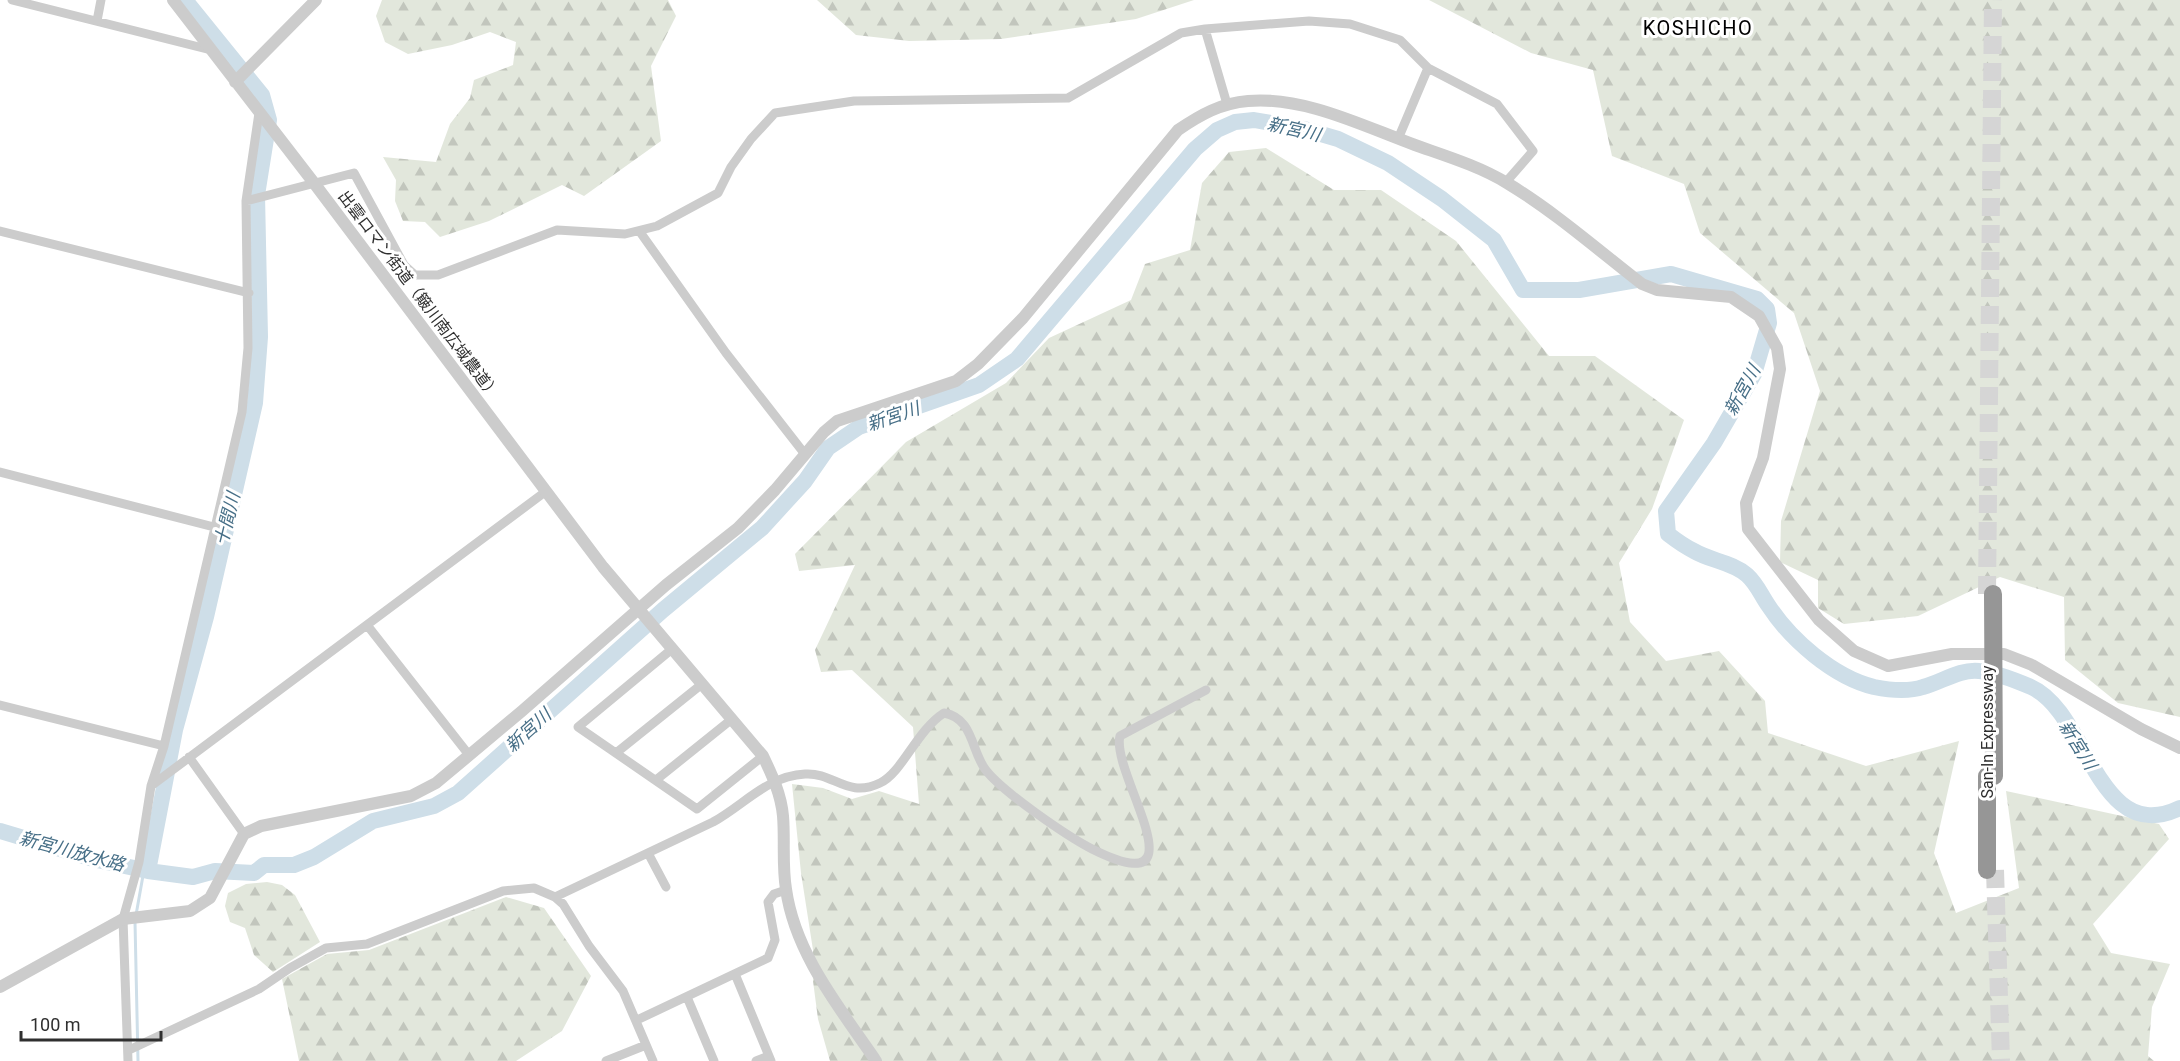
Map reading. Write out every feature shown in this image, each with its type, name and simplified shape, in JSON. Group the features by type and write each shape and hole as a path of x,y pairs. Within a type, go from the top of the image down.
{"highway":[{"name":"San-In Expressway","path":"1990,594 1991,870"}],"street":[{"path":"12,0 211,50"},
{"path":"97,21 101,0"},
{"name":"出雲ロマン街道（簸川南広域農道）","path":"172,0 314,183 545,492 672,649"},
{"path":"235,82 316,0"},
{"path":"246,201 354,173 404,265 415,275 438,274 556,230 625,234 657,226 718,193 730,167 775,113 854,101 1068,98 1180,33 1309,21 1350,24 1400,40 1428,68 1497,104 1533,151 1506,182"},
{"path":"1205,29 1227,104"},
{"path":"1398,139 1428,68"},
{"path":"0,987 123,919 190,911 204,905 216,888 244,834 261,826 411,796 436,783 642,614 738,528 775,490 804,453 837,421 956,381 978,364 1023,318 1178,130 1203,113 1227,104 1275,101 1307,107 1474,166 1506,182 1550,212 1642,284 1657,290 1731,297 1759,316 1777,348 1780,369 1763,458 1746,503 1748,530 1819,620 1854,651 1888,666 1952,654 2004,654 2032,664 2141,729 2180,748"},
{"path":"128,1061 123,919 139,862 150,786 164,746 242,412 248,348 246,201 259,113"},
{"path":"0,231 249,293"},
{"path":"640,232 726,352 804,453"},
{"path":"0,472 214,527"},
{"path":"150,786 545,492"},
{"path":"368,625 469,755"},
{"path":"763,756 697,809 578,727 672,649 763,756 776,782 783,814 786,890 806,953 822,982 876,1061"},
{"path":"616,753 702,684"},
{"path":"555,897 733,811 761,788 791,776 808,774 848,789 864,789 878,784 891,777 899,763 932,721 944,713 953,715 968,731 985,769 1004,787 1076,839 1120,861 1136,865 1148,858 1150,848 1147,826 1126,773 1118,742 1120,736 1206,690"},
{"path":"0,705 164,746"},
{"path":"656,780 732,719"},
{"path":"189,757 244,834"},
{"path":"648,853 666,887"},
{"path":"129,1050 259,989 326,948 367,944 503,891 534,888 555,897 563,904 622,991 637,1020 653,1061"},
{"path":"637,1020 768,958 775,940 768,902 774,894 786,890"},
{"path":"735,974 770,1058 756,1061"},
{"path":"687,997 714,1061"},
{"path":"606,1061 646,1045"}],"green space":[{"path":"382,0 668,0 676,16 651,66 661,141 584,196 562,185 489,221 440,237 425,222 403,221 395,201 396,180 383,157 436,162 450,124 470,98 474,80 513,65 516,42 490,32 452,45 408,54 385,42 376,16"},
{"path":"817,0 1194,0 1136,19 1001,39 909,41 856,35"},
{"path":"1429,0 2180,0 2180,717 2118,703 2065,660 2064,597 2000,577 1918,616 1844,624 1818,608 1818,580 1780,562 1781,521 1820,391 1794,313 1700,233 1684,184 1612,156 1593,70 1531,53"},
{"path":"1266,148 1334,190 1381,190 1456,241 1549,356 1595,356 1684,420 1652,509 1619,563 1630,622 1666,661 1719,651 1765,701 1768,733 1866,766 1959,741 1934,853 1956,913 2019,888 2006,791 2159,824 2169,839 2093,924 2111,953 2170,964 2152,1007 2148,1056 2154,1061 830,1061 818,1019 813,981 813,950 801,873 792,784 823,788 852,799 879,791 919,804 913,727 852,670 821,672 815,650 855,565 799,571 795,554 906,442 1006,383 1049,338 1131,300 1145,264 1190,250 1202,183 1229,152"},
{"path":"267,882 282,885 295,895 320,942 273,972 254,955 245,928 230,922 225,906 228,893 246,884"},
{"path":"506,897 544,908 591,976 562,1031 516,1061 299,1061 282,979 327,954 369,950"}],"waterway":[{"name":"十間川","path":"0,831 97,860 148,871 175,730 206,617 255,403 260,337 257,195 269,120 262,95 185,0"},
{"name":"新宮川","path":"148,871 193,877 215,871 254,873 264,865 294,865 314,857 373,821 434,806 458,793 663,610 762,528 805,481 828,448 859,427 979,385 1017,359 1195,149 1217,130 1235,122 1254,120 1304,129 1338,139 1388,163 1442,199 1494,240 1523,290 1579,290 1671,274 1757,299 1767,309 1769,323 1754,374 1714,443 1666,511 1668,534 1694,551 1735,567 1747,575 1788,631 1814,655 1843,675 1874,687 1898,690 1917,689 1972,671 1991,673 2019,682 2031,687 2050,701 2067,722 2111,794 2130,809 2152,815 2180,808"},
{"name":"十間川","path":"136,915 144,870"},
{"name":"十間川","path":"135,922 138,1061"}],"tunnel":[{"path":"1987,594 1993,0"},
{"path":"1995,870 2001,1061"}],"district":[{"name":"KOSHICHO","path":"1698,28"}],"water label":[{"name":"新宮川放水路","path":"72,851"}]}
